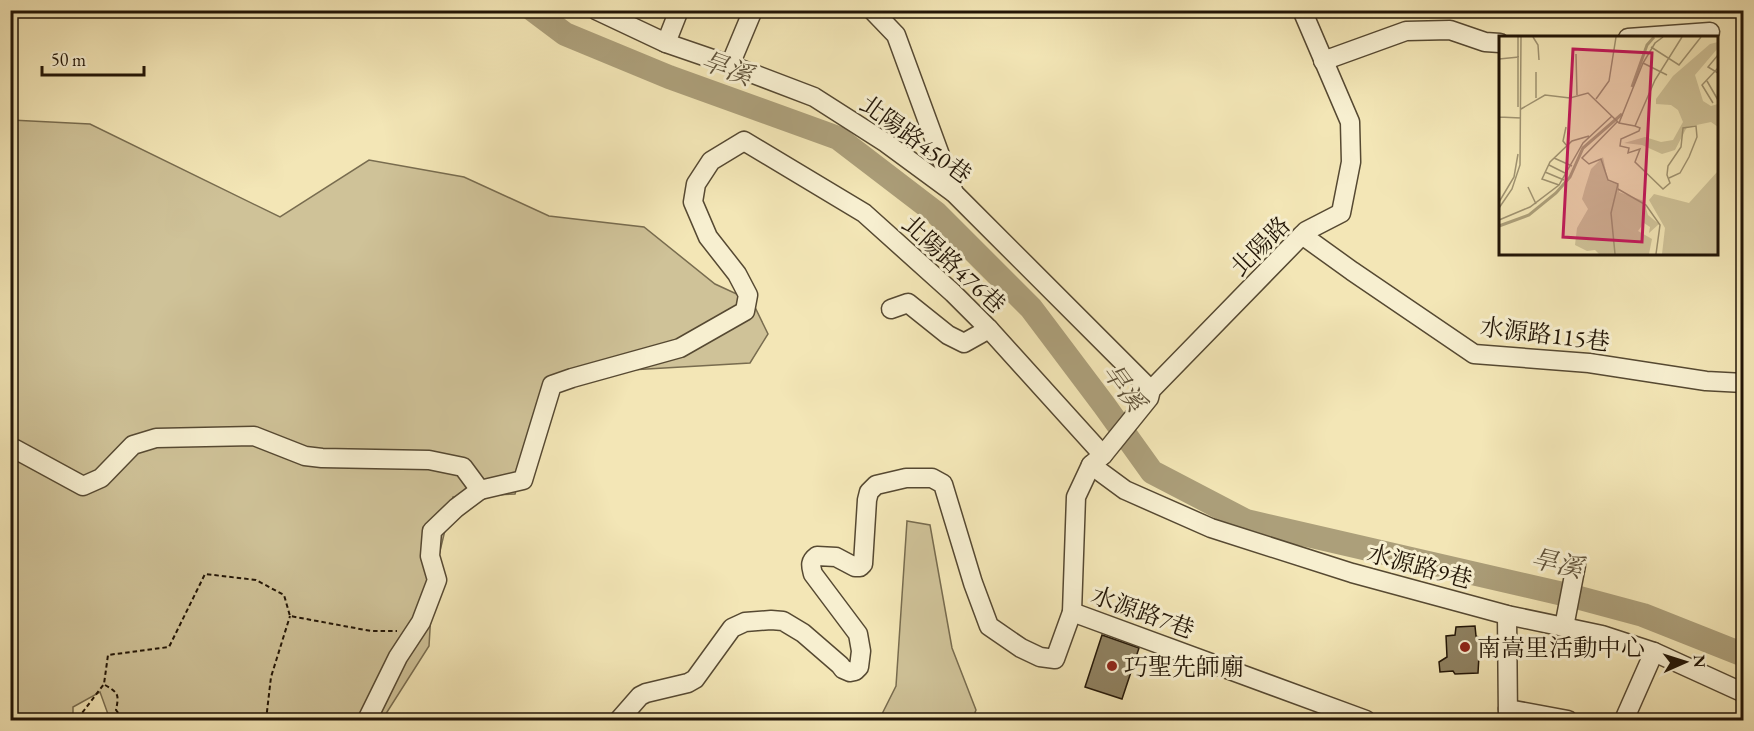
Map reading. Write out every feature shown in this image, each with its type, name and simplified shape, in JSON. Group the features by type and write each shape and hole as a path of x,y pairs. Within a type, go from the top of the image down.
{"street":[{"name":"北陽路450巷","path":"596,10 666,44 730,65 814,97 886,143 954,193 1150,394"},
{"path":"666,44 679,10"},
{"path":"730,65 753,10"},
{"path":"872,10 896,35 954,193"},
{"name":"北陽路","path":"1097,460 1150,394 1306,231 1341,213 1351,162 1350,122 1302,10"},
{"path":"1323,61 1406,31 1450,30 1485,42 1499,43"},
{"path":"1655,36 1710,32"},
{"name":"北陽路476巷","path":"480,490 523,480 552,385 680,348 745,311 748,295 737,274 708,237 693,202 696,184 711,161 744,141 864,213 989,329 1097,460"},
{"name":"水源路115巷","path":"1302,236 1474,354 1589,363 1706,381 1743,383"},
{"path":"891,309 908,303 948,335 964,343 989,329"},
{"path":"10,449 15,449 83,486 101,478 133,445 156,438 254,436 305,456 429,460 463,467 480,490 456,508 432,531 430,556 437,580 421,622 398,657 367,720"},
{"path":"619,720 640,696 695,679 732,628 745,622 783,621 803,633 843,669 850,672 855,671 861,661 858,634 813,574 810,565 817,556 836,557 855,567 860,567 863,564 869,492 876,485 906,478 933,478 943,484 988,626 1021,648 1040,657 1054,659 1071,612 1076,497 1097,460"},
{"name":"水源路9巷","path":"1097,460 1125,490 1211,528 1352,573 1507,615 1602,635 1654,652 1743,693"},
{"path":"1564,627 1576,565"},
{"name":"水源路7巷","path":"1071,612 1366,720"},
{"path":"1507,615 1508,715 1568,720"},
{"path":"1624,720 1654,652"}],"path":[{"path":"82,720 82,713 104,684 108,655 169,647 205,574 256,580 284,596 290,616 271,677 266,720"},
{"path":"290,616 371,631 416,631"},
{"path":"104,684 116,691 118,698 116,710 124,720"}],"shaded area":[{"path":"11,120 90,124 280,217 369,160 464,177 549,216 644,227 715,284 752,301 768,334 750,363 630,370 543,392 515,494 453,497 433,580 429,646 382,720 118,720 109,717 100,692 73,707 73,720 11,720"},
{"path":"907,521 930,525 952,648 976,710 972,720 879,720 896,686"}],"building":[{"name":"南嵩里活動中心","path":"1475,626 1476,636 1483,640 1483,653 1479,656 1478,673 1440,672 1439,662 1447,657 1446,636 1455,635 1456,627"},
{"name":"巧聖先師廟","path":"1102,635 1139,648 1122,699 1085,687"}],"waterway":[{"name":"旱溪","path":"533,10 565,34 669,77 838,138 936,213 1031,308 1152,472 1246,521 1576,597 1643,615 1744,655"}],"place":[{"name":"南嵩里活動中心","path":"1465,647"},
{"name":"巧聖先師廟","path":"1112,666"}]}
